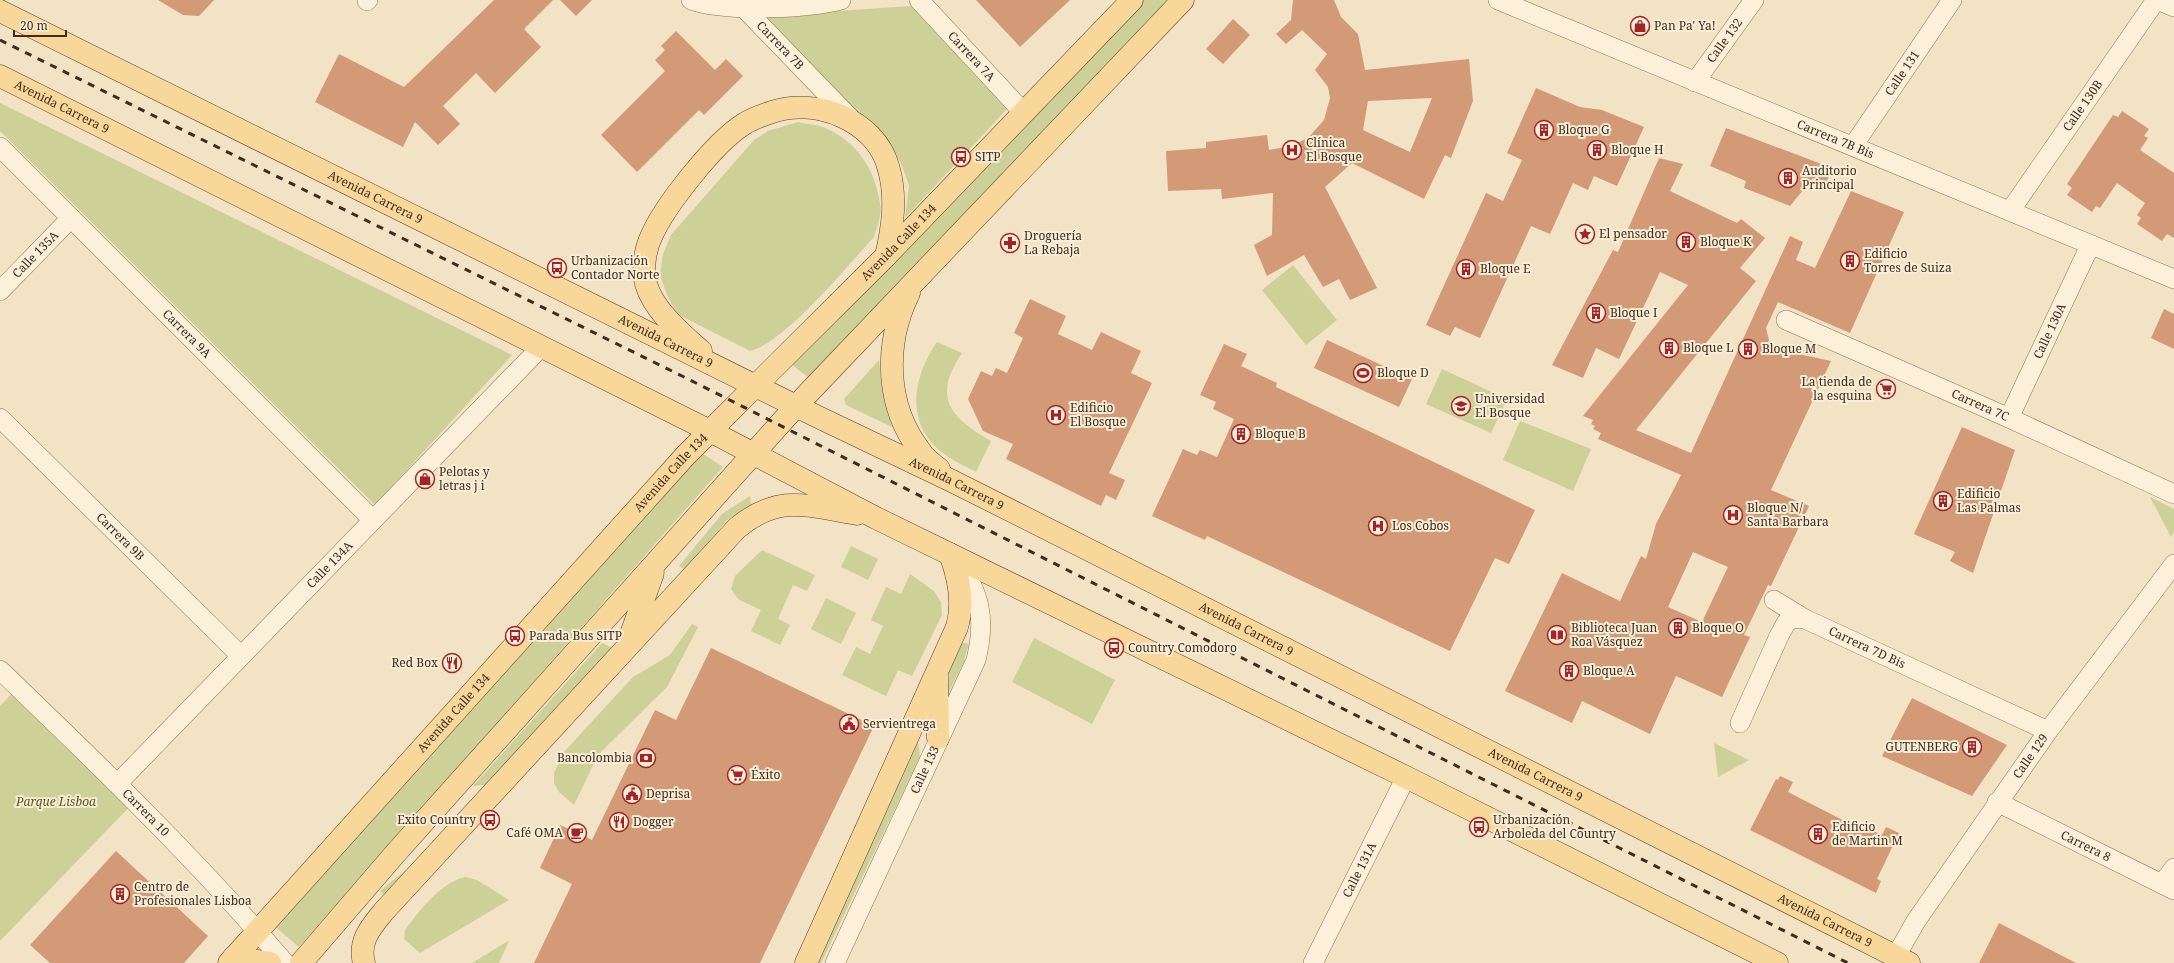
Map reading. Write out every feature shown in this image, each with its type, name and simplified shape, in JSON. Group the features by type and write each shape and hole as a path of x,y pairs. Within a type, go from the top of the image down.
{"main road":[{"name":"Avenida Calle 134","path":"232,960 327,852 710,431 886,256 1132,0"},
{"path":"301,963 394,855 658,562 796,406 1184,0"},
{"name":"Avenida Carrera 9","path":"0,11 755,386 952,480 1903,959"},
{"name":"Avenida Carrera 9","path":"0,76 542,346 754,453 876,518 1406,777 1777,963"},
{"path":"720,368 665,315 656,304 646,285 644,268 650,238 666,208 703,164 744,124 773,111 805,107 826,110 854,122 881,150 888,166 894,209 892,230 886,256"},
{"path":"914,283 906,300 895,336 891,378 897,405 907,430 921,453 952,480"},
{"path":"364,963 362,946 365,938 384,911 723,541 748,519 761,512 786,504 801,504 876,518"},
{"path":"806,963 937,672 960,615 961,603 958,574 950,554"},
{"path":"626,647 658,562"},
{"path":"937,672 938,738"},
{"path":"394,855 495,790"},
{"path":"322,939 384,911"},
{"path":"320,963 322,939"},
{"path":"232,960 270,963"}],"street":[{"path":"691,0 704,5 744,8 841,0"},
{"name":"Carrera 7A","path":"920,0 1024,113"},
{"name":"Carrera 7B Bis","path":"1498,0 2092,245 2173,276"},
{"name":"Calle 132","path":"1695,82 1754,0"},
{"name":"Calle 131","path":"1853,146 1952,0"},
{"path":"2157,0 2174,7"},
{"name":"Calle 130B","path":"2010,211 2157,0"},
{"name":"Carrera 7B","path":"744,8 854,122"},
{"name":"Carrera 9A","path":"0,146 373,520"},
{"name":"Calle 135A","path":"0,291 72,218"},
{"name":"Calle 130A","path":"2009,418 2084,258 2092,245"},
{"name":"Carrera 7C","path":"1786,320 2009,418 2174,494"},
{"name":"Calle 134A","path":"118,783 542,346"},
{"name":"Carrera 9B","path":"0,418 241,656"},
{"name":"Calle 133","path":"835,963 938,738 976,660 982,627 975,594 964,572 950,554"},
{"name":"Calle 129","path":"1903,959 1916,921 2048,731 2174,564"},
{"name":"Carrera 7D Bis","path":"1774,600 1805,619 2048,731"},
{"path":"1740,723 1786,623 1793,618 1805,619"},
{"name":"Carrera 10","path":"0,670 118,783 232,901 285,963"},
{"name":"Calle 131A","path":"1313,963 1406,777"},
{"name":"Carrera 8","path":"1998,802 2168,887"},
{"path":"2168,887 2174,868"}],"green space":[{"path":"1140,0 1169,0 809,378 792,365"},
{"path":"911,6 1008,108 905,218 909,185 900,161 764,16"},
{"path":"0,103 512,355 375,505 0,131"},
{"path":"798,122 823,127 835,133 854,148 869,168 874,179 878,191 880,217 874,237 815,302 781,333 765,344 750,351 677,314 667,295 660,275 663,254 671,235 754,140 768,131"},
{"path":"1293,265 1337,320 1306,345 1262,290"},
{"path":"937,342 962,353 948,382 947,394 950,405 965,423 991,441 976,472 943,453 931,441 922,428 916,399 918,385 922,370"},
{"path":"879,360 882,389 896,429 846,405 844,399"},
{"path":"1442,369 1507,399 1491,433 1426,404"},
{"path":"1520,421 1591,449 1573,491 1503,460"},
{"path":"700,452 723,467 299,947 273,925"},
{"path":"750,496 751,505 726,521 685,570 679,566 722,514"},
{"path":"2150,497 2174,509 2174,532 2171,537"},
{"path":"851,546 878,559 868,580 841,567"},
{"path":"762,550 815,575 807,591 793,585 778,619 790,625 780,645 751,631 761,610 738,599 731,589 735,576"},
{"path":"910,574 934,591 941,602 942,615 912,676 898,670 886,696 842,675 856,647 870,654 883,626 871,620 886,587 901,594"},
{"path":"826,598 856,613 841,644 811,629"},
{"path":"692,624 698,627 667,687 598,755 574,805 559,792 554,783 554,773 563,753 633,677 670,655"},
{"path":"1034,638 1115,680 1092,724 1012,682"},
{"path":"960,642 969,644 963,664 949,692 949,663"},
{"path":"602,643 615,649 493,784 473,786"},
{"name":"Parque Lisboa","path":"18,687 135,801 0,941 0,706"},
{"path":"918,742 920,757 821,963 812,963"},
{"path":"1714,743 1749,760 1718,777"},
{"path":"434,847 388,898 380,891"},
{"path":"465,877 477,880 509,900 420,953 404,939 405,930 431,898 447,885"},
{"path":"508,941 499,963 472,963"}],"building":[{"path":"158,0 214,0 199,16 183,15"},
{"path":"494,0 553,0 524,29 541,47 495,93 476,73 443,106 460,124 438,145 415,122 403,147 315,102 339,54 404,87"},
{"path":"560,0 592,0 576,16"},
{"path":"976,0 1070,0 1020,47"},
{"name":"Clínica El Bosque","path":"1293,0 1334,0 1341,17 1358,34 1365,70 1469,59 1473,101 1451,158 1445,155 1424,199 1352,163 1325,187 1377,288 1350,300 1339,279 1323,287 1304,255 1267,276 1254,245 1272,235 1273,193 1222,199 1221,189 1168,191 1166,151 1206,148 1206,142 1267,135 1269,150 1292,146 1309,137 1324,120 1330,98 1328,87 1315,70 1327,54 1302,30 1286,44 1276,34 1291,20","holes":["1432,98 1410,152 1363,130 1368,101"]},
{"path":"1233,19 1250,35 1223,64 1206,49"},
{"path":"676,31 715,70 726,59 743,76 704,115 699,110 637,172 601,135 665,71 655,60 665,50 661,46"},
{"path":"1536,88 1580,107 1602,110 1644,127 1617,186 1594,176 1588,190 1573,183 1550,234 1531,226 1480,338 1455,327 1450,336 1426,325 1486,193 1503,201 1522,160 1507,153"},
{"path":"2122,111 2149,129 2144,136 2148,138 2140,150 2174,173 2174,238 2167,234 2162,241 2137,224 2141,218 2137,215 2145,203 2117,183 2100,208 2096,206 2092,212 2067,195 2072,188 2067,184 2113,115 2118,117"},
{"name":"Auditorio Principal","path":"1726,128 1832,168 1825,186 1813,178 1790,206 1744,188 1746,181 1710,166"},
{"path":"1659,158 1683,164 1670,191 1737,223 1741,219 1765,238 1740,268 1756,281 1636,430 1691,453 1790,236 1803,242 1796,260 1815,268 1851,191 1904,212 1850,333 1778,302 1766,328 1771,348 1831,361 1771,490 1809,506 1771,586 1768,585 1744,635 1750,637 1722,697 1676,676 1650,734 1582,701 1572,723 1505,691 1562,573 1620,601 1641,556 1646,559 1656,524 1681,475 1598,439 1601,433 1593,429 1595,426 1591,424 1593,420 1583,416 1688,285 1660,272 1619,359 1596,348 1583,378 1552,365 1613,250 1618,252","holes":["1693,552 1728,567 1702,622 1668,607"]},
{"name":"Edificio El Bosque","path":"1030,299 1066,316 1058,334 1092,350 1101,332 1141,351 1131,373 1152,383 1109,473 1125,480 1116,500 1106,495 1101,506 1006,459 1013,444 983,431 968,399 981,371 992,376 996,368 1007,373 1023,338 1014,333"},
{"path":"2164,309 2174,314 2174,349 2151,338"},
{"name":"Bloque D","path":"1327,340 1412,379 1399,407 1314,368"},
{"name":"Los Cobos","path":"1224,344 1247,354 1241,366 1277,383 1276,387 1535,510 1509,564 1495,558 1450,651 1207,536 1205,540 1152,516 1183,449 1197,455 1200,450 1217,457 1234,419 1213,409 1216,402 1200,395"},
{"name":"Edificio Las Palmas","path":"1962,427 2015,450 1973,573 1950,561 1955,552 1914,534"},
{"name":"Éxito","path":"711,648 874,726 760,963 534,963 572,884 540,868 560,825 592,840 655,710 676,720"},
{"name":"GUTENBERG","path":"1912,698 2007,745 1972,796 1882,756"},
{"name":"Edificio de Martin M","path":"1780,776 1793,782 1788,792 1862,830 1869,829 1882,835 1886,827 1899,833 1877,879 1881,881 1876,893 1750,830 1776,779 1778,780"},
{"name":"Centro de Profesionales Lisboa","path":"116,851 208,936 184,963 50,963 30,945"},
{"path":"1999,923 2076,963 1979,963"}],"railway":[{"path":"0,40 682,376 1848,963"}],"place":[{"name":"Pan Pa' Ya!","path":"1640,26"},
{"name":"Bloque G","path":"1544,130"},
{"name":"Clínica El Bosque","path":"1292,150"},
{"name":"Bloque H","path":"1597,150"},
{"name":"SITP","path":"961,157"},
{"name":"Auditorio Principal","path":"1788,178"},
{"name":"El pensador","path":"1585,234"},
{"name":"Bloque K","path":"1686,242"},
{"name":"Droguería La Rebaja","path":"1010,243"},
{"name":"Edificio Torres de Suiza","path":"1850,261"},
{"name":"Urbanización Contador Norte","path":"557,268"},
{"name":"Bloque E","path":"1466,269"},
{"name":"Bloque I","path":"1596,313"},
{"name":"Bloque L","path":"1669,348"},
{"name":"Bloque M","path":"1748,349"},
{"name":"Bloque D","path":"1363,373"},
{"name":"La tienda de la esquina","path":"1886,389"},
{"name":"Universidad El Bosque","path":"1461,406"},
{"name":"Edificio El Bosque","path":"1056,415"},
{"name":"Bloque B","path":"1241,434"},
{"name":"Pelotas y letras j i","path":"425,479"},
{"name":"Edificio Las Palmas","path":"1943,501"},
{"name":"Bloque N/ Santa Barbara","path":"1733,515"},
{"name":"Los Cobos","path":"1378,526"},
{"name":"Bloque O","path":"1678,628"},
{"name":"Biblioteca Juan Roa Vásquez","path":"1557,635"},
{"name":"Parada Bus SITP","path":"515,636"},
{"name":"Country Comodoro","path":"1114,648"},
{"name":"Red Box","path":"452,663"},
{"name":"Bloque A","path":"1569,671"},
{"name":"Servientrega","path":"849,724"},
{"name":"GUTENBERG","path":"1972,747"},
{"name":"Bancolombia","path":"646,758"},
{"name":"Éxito","path":"737,775"},
{"name":"Deprisa","path":"632,794"},
{"name":"Exito Country","path":"490,820"},
{"name":"Dogger","path":"619,822"},
{"name":"Urbanización Arboleda del Country","path":"1479,827"},
{"name":"Café OMA","path":"577,833"},
{"name":"Edificio de Martin M","path":"1818,834"},
{"name":"Centro de Profesionales Lisboa","path":"120,894"}]}
